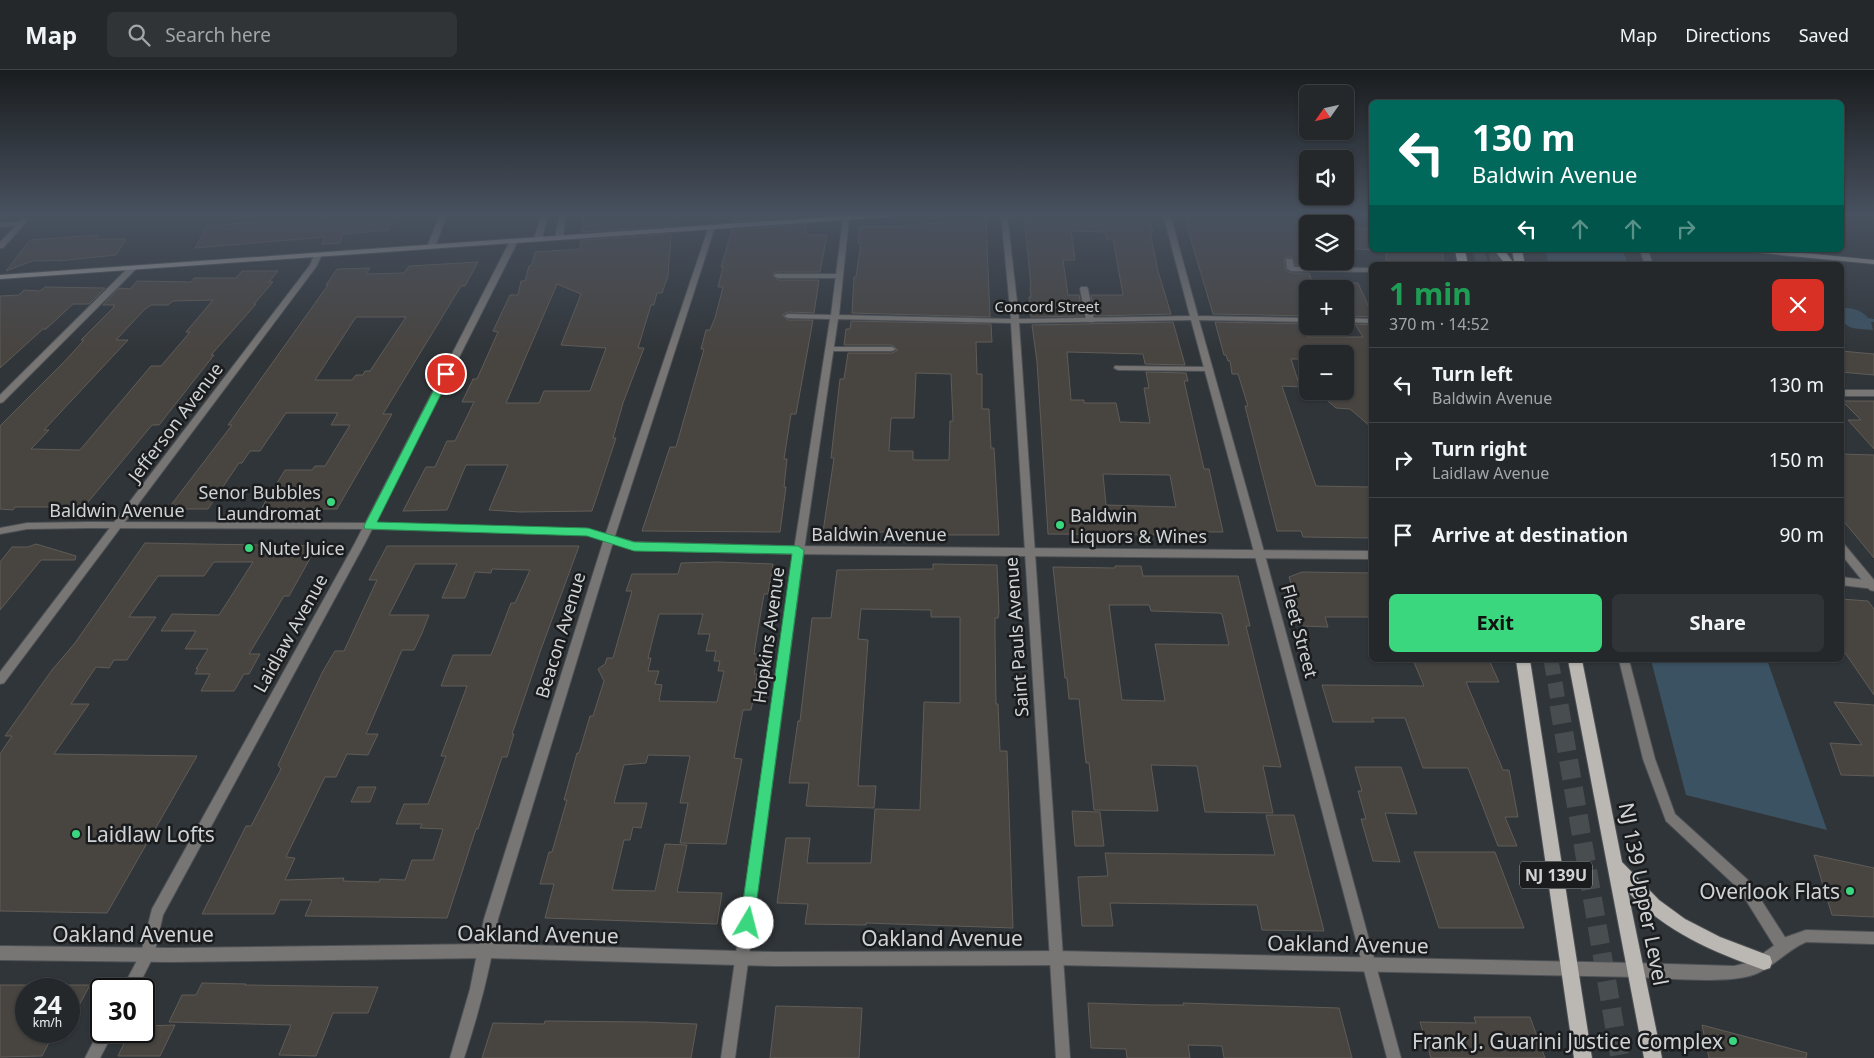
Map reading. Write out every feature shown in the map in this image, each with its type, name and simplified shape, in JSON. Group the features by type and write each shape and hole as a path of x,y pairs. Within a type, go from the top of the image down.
{"main road":[{"path":"0,277 245,260"},
{"path":"1855,260 1874,262"},
{"name":"NJ 139U","path":"1523,662 1583,1058"},
{"name":"NJ 139 Upper Level","path":"1575,662 1653,1058"},
{"path":"1615,865 1667,917 1714,943 1764,962"}],"street":[{"name":"Jefferson Avenue","path":"0,680 315,260"},
{"name":"Laidlaw Avenue","path":"135,978 147,955 157,914 369,526 504,260"},
{"name":"Beacon Avenue","path":"457,1058 479,987 492,919 609,539 700,260"},
{"name":"Hopkins Avenue","path":"728,1058 798,550 832,349 842,260"},
{"name":"Saint Pauls Avenue","path":"1008,260 1030,552 1063,1058"},
{"name":"Fleet Street","path":"1179,260 1260,554 1394,1058"},
{"path":"1289,261 1291,269 1369,270"},
{"path":"0,400 133,268"},
{"path":"778,276 839,276"},
{"path":"1084,289 1090,320"},
{"name":"Concord Street","path":"788,316 1014,321 1195,318 1299,320"},
{"path":"1354,320 1369,321"},
{"path":"832,349 892,349"},
{"path":"1118,368 1209,370"},
{"path":"1844,393 1874,394"},
{"name":"Baldwin Avenue","path":"0,531 27,526 369,526 588,532 634,546 798,550 1369,555"},
{"path":"1844,551 1873,586"},
{"path":"1844,582 1873,586"},
{"path":"1624,662 1649,760 1670,816 1744,885 1784,947"},
{"name":"Oakland Avenue","path":"0,953 147,955 487,951 743,958 1056,958 1734,973 1754,968 1798,938 1806,936 1874,938"},
{"path":"92,1058 100,1043"}],"shaded area":[{"path":"1548,260 1626,260 1627,262 1548,262"},
{"path":"1844,308 1856,310 1868,318 1874,319 1874,322 1871,322 1873,330 1846,325 1844,322"},
{"path":"1652,662 1768,662 1827,830 1686,795"}],"building":[{"path":"14,260 35,260 6,271"},
{"path":"533,260 669,260 668,276 662,293 657,293 654,305 651,305 638,348 644,348 623,403 613,438 616,438 592,511 520,512 489,510 508,465 466,465 447,510 403,511 426,467 435,467 447,441 455,441 474,402 462,402 473,379 477,379 498,332 493,331 510,295 518,295 521,281 525,281 529,266 532,265","holes":["557,284 581,294 561,345 606,348 590,391 544,391 539,403 506,403"]},
{"path":"723,260 822,260 820,272 775,272 772,275 778,280 819,280 814,313 788,312 782,315 788,320 813,320 796,414 791,414 784,459 787,459 784,487 786,487 780,532 642,531 670,447 676,447 704,349 701,349 706,330 710,330 715,318 723,287 718,287 723,267 721,267"},
{"path":"858,260 988,260 990,317 852,313 854,277 856,277"},
{"path":"1028,260 1063,260 1068,295 1079,295 1083,316 1031,317 1029,297 1031,297"},
{"path":"1117,260 1156,260 1171,314 1095,316 1091,295 1123,295"},
{"path":"1197,260 1284,260 1286,271 1291,273 1309,273 1312,280 1299,280 1299,316 1213,314"},
{"path":"1293,260 1299,260 1299,265 1295,265"},
{"path":"1443,260 1444,262 1400,262 1386,261"},
{"path":"478,262 465,286 461,286 383,414 392,414 337,509 261,509 285,470 312,470 315,466 325,466 350,425 331,425 338,413 286,413 260,451 250,451 242,463 239,463 208,509 168,509 232,425 228,425 328,285 326,285 337,269 370,268 366,274 404,273 409,266","holes":["356,317 406,317 370,371 365,371 363,375 356,375 352,380 315,380"]},
{"path":"242,271 278,271 269,282 273,282 254,304 256,304 211,355 214,355 159,425 152,425 84,507 15,507 13,510 0,509 0,426 64,362 84,340 81,340 114,307 115,305 103,305 119,288 130,289 137,281 191,282 194,278 236,278","holes":["213,300 186,332 190,332 161,366 151,366 80,450 31,449 49,430 44,430 128,340 116,340 145,309 151,305 168,305 173,301"]},
{"path":"1354,283 1358,283 1369,308 1369,317 1354,316"},
{"path":"45,287 105,288 89,304 73,304 0,368 0,296 19,295 24,290 40,291"},
{"path":"851,321 991,324 992,342 976,342 977,374 982,374 982,409 989,409 991,448 994,448 999,535 944,535 944,532 823,532 834,458 831,458 840,379 844,379 848,353 892,353 898,350 892,345 844,345 846,329 850,329","holes":["916,373 951,374 953,421 950,421 949,460 913,460 913,451 889,451 891,418 914,418"]},
{"path":"1173,322 1185,365 1145,364 1143,354 1067,352 1071,400 1084,400 1084,403 1116,403 1120,422 1150,423 1144,388 1149,388 1146,372 1186,373 1188,381 1184,381 1204,469 1209,469 1223,532 1180,532 1181,535 1048,534 1037,362 1032,325","holes":["1103,474 1170,475 1176,507 1106,505"]},
{"path":"1215,322 1299,324 1299,335 1308,335 1308,337 1363,337 1355,324 1369,325 1369,425 1350,409 1336,408 1327,400 1354,400 1354,345 1299,345 1299,359 1291,359 1299,387 1282,386 1316,486 1369,487 1369,538 1303,537 1301,531 1277,531 1245,406 1248,406 1238,374 1232,374 1230,361 1228,361 1226,355 1224,355"},
{"path":"1844,351 1874,354 1874,375 1844,372"},
{"path":"1844,401 1874,401 1874,449 1848,420 1861,420"},
{"path":"1844,454 1874,455 1874,558 1844,522"},
{"path":"145,543 317,546 289,596 284,596 249,654 260,654 249,674 244,674 234,691 201,691 210,674 195,674 208,649 185,649 196,631 161,631 172,614 219,615 253,562 214,562 204,576 158,576 129,617 156,617 127,660 114,660 109,668 96,667 71,704 89,704 54,754 197,756 107,913 0,911 0,754 12,736 5,736 52,670 75,643"},
{"path":"36,544 76,556 75,560 41,560 0,610 0,562 12,547 28,547"},
{"path":"387,546 579,546 512,734 514,734 507,757 502,757 447,918 305,916 312,900 280,900 274,914 202,914 246,826 251,826 281,769 278,765 323,671 335,651 344,651 377,580 369,580","holes":["415,564 457,564 442,598 465,598 475,572 491,573 492,569 530,570 515,603 511,603 491,655 453,655 441,686 467,686 441,756 446,756 428,804 404,804 396,824 422,824 420,828 443,829 433,860 412,860 405,880 380,879 379,882 343,881 344,878 285,880 295,858 286,857 325,777 336,777 347,754 368,755 378,734 366,734 402,650 414,650 422,633 429,615 389,615"]},
{"path":"681,563 773,564 768,594 764,594 754,654 758,654 754,674 757,674 755,692 751,710 743,710 734,758 742,759 726,844 680,843 688,803 680,803 690,756 648,755 646,763 624,765 614,803 647,803 641,828 633,827 630,840 624,840 612,890 655,891 665,844 687,845 677,892 722,893 717,924 545,918 554,884 540,884 549,852 552,852 567,800 564,800 577,753 579,753 590,716 593,716 604,681 598,669 605,664 607,658 613,658 632,591 626,591 632,574 678,574","holes":["659,614 703,614 698,634 710,634 706,651 716,651 714,661 720,661 718,671 724,671 717,702 659,701 662,685 655,684 659,671 648,671 651,658 648,658"]},
{"path":"933,564 997,565 999,612 998,618 995,618 996,704 998,704 1000,751 1007,751 1013,928 866,923 866,925 805,924 808,904 777,903 786,838 810,838 807,863 871,863 875,809 920,810 924,702 960,703 960,617 931,617 931,610 861,609 858,639 868,640 858,786 876,786 874,808 806,806 809,783 789,783 798,721 800,721 812,618 831,618 837,570 933,569"},
{"path":"1115,566 1141,566 1143,576 1238,576 1250,626 1246,626 1281,767 1263,766 1273,813 1205,812 1197,766 1151,765 1158,811 1094,810 1089,763 1086,763 1079,699 1069,699 1067,678 1065,678 1053,567 1115,568","holes":["1109,605 1149,605 1151,611 1222,614 1229,645 1155,644 1165,701 1122,700"]},
{"path":"1302,572 1369,573 1369,617 1325,617 1328,627 1303,626 1289,577"},
{"path":"1844,599 1868,601 1874,609 1874,695 1844,651"},
{"path":"1414,662 1490,662 1499,682 1466,682 1503,770 1509,770 1518,817 1505,817 1517,846 1498,846 1468,768 1423,768 1405,718 1372,718 1374,722 1333,722 1322,685 1424,686"},
{"path":"1834,702 1874,705 1874,776 1841,775 1830,743 1862,745"},
{"path":"1355,767 1401,767 1417,814 1385,813 1400,862 1373,861 1361,819 1366,819 1358,791 1362,791"},
{"path":"358,787 376,787 370,802 351,802"},
{"path":"1072,811 1100,812 1104,846 1075,846"},
{"path":"1266,815 1294,815 1324,931 1262,930 1257,905 1110,903 1113,926 1082,926 1078,877 1108,876 1105,853 1275,855"},
{"path":"1414,852 1495,852 1524,928 1439,928"},
{"name":"Overlook Flats","path":"1814,855 1874,868 1874,917 1832,915"},
{"path":"202,983 378,987 368,1013 333,1013 316,1056 279,1055 291,1025 169,1022 182,995 196,995"},
{"path":"0,985 15,985 15,1043 49,1043 42,1056 0,1057"},
{"path":"80,985 90,985 80,1004"},
{"path":"1088,1003 1184,1005 1183,1003 1339,1008 1352,1058 1224,1058 1222,1046 1188,1045 1190,1058 1127,1058 1126,1049 1091,1048"},
{"path":"776,1006 862,1008 859,1058 770,1058"},
{"path":"1474,1017 1530,1017 1545,1058 1431,1058 1420,1022 1476,1023"},
{"path":"545,1021 697,1024 691,1058 482,1058 493,1023 544,1024"},
{"path":"175,1025 160,1056 118,1056 124,1043 155,1043 155,1026"},
{"name":"Frank J. Guarini Justice Complex","path":"1702,1025 1807,1053 1806,1058 1709,1058"}],"tunnel":[{"path":"1551,662 1559,706"},
{"path":"1559,705 1620,1058"}],"place":[{"name":"Senor Bubbles Laundromat","path":"331,502"},
{"name":"Baldwin Liquors & Wines","path":"1060,525"},
{"name":"Nute Juice","path":"249,548"},
{"name":"Laidlaw Lofts","path":"76,834"},
{"name":"Overlook Flats","path":"1850,891"},
{"name":"Frank J. Guarini Justice Complex","path":"1733,1041"}],"route":[{"path":"446,374 369,526 588,532 634,546 798,550 748,923"}]}
